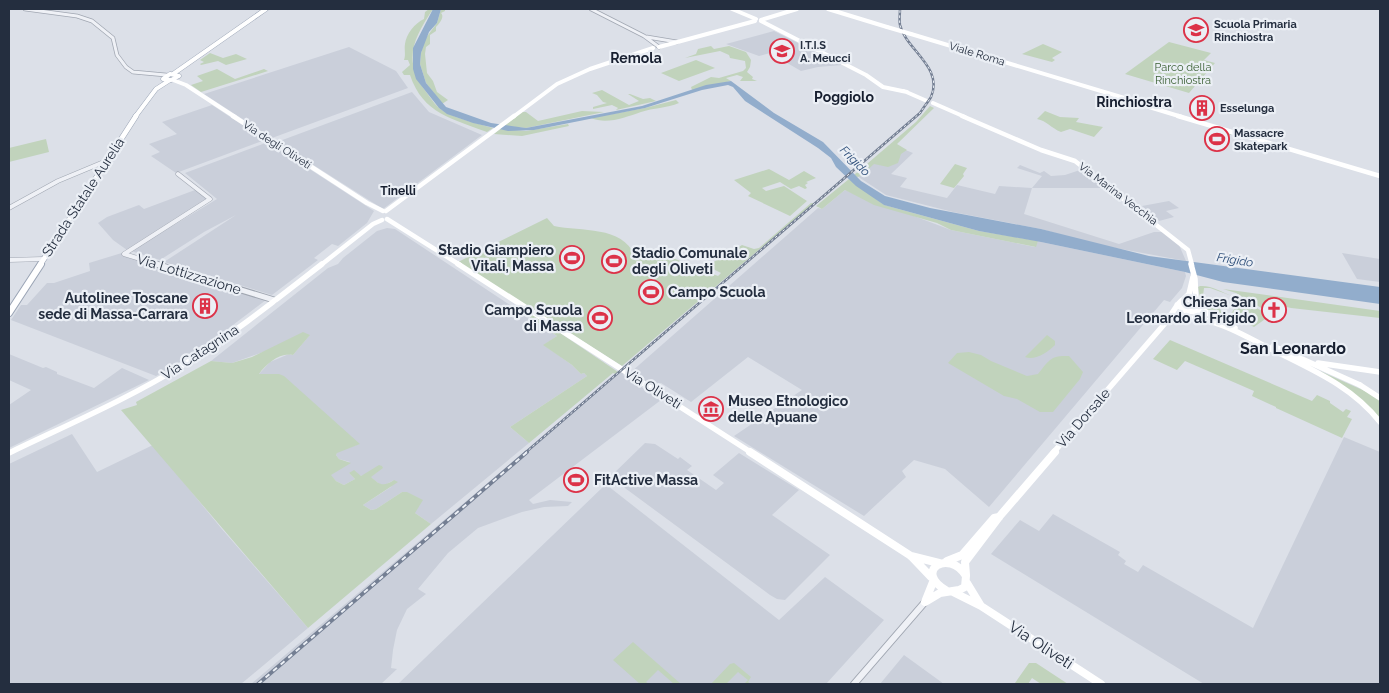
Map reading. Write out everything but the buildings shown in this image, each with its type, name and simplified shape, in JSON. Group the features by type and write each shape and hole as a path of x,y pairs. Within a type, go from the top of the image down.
{"main road":[{"name":"Strada Statale Aurelia","path":"9,313 145,101 161,85 266,9"},
{"path":"732,9 758,20 886,86 907,92 927,101"},
{"path":"639,53 797,9"},
{"name":"Viale Roma","path":"828,9 1380,176"},
{"path":"639,53 653,48"},
{"name":"Via Catagnina","path":"9,452 128,395 181,366 274,300 395,205 540,96 566,79 597,66 639,53"},
{"name":"Via degli Oliveti","path":"171,78 383,216"},
{"name":"Via Marina Vecchia","path":"933,103 1037,149 1083,166 1184,245 1190,254 1197,304"},
{"name":"Via Oliveti","path":"383,216 911,556 932,579"},
{"name":"Via Marina Vecchia","path":"1183,300 1189,294 1191,278 1193,277"},
{"path":"1183,300 1197,304 1220,321 1360,384 1380,396"},
{"name":"Via Dorsale","path":"966,579 966,562 998,520 999,516 1169,320 1178,301 1183,300"},
{"path":"1191,312 1198,311 1197,304"},
{"path":"1177,305 1181,309 1372,392"},
{"name":"Via Dorsale","path":"1169,320 1180,314 1191,312"},
{"path":"1169,320 1194,317 1212,322 1245,336"},
{"path":"1254,340 1322,374 1347,389 1366,405 1380,422"},
{"path":"1265,342 1328,366 1380,372"},
{"name":"Via Dorsale","path":"941,563 954,560 962,555 994,518 999,516"},
{"name":"Via Oliveti","path":"911,556 941,563"},
{"path":"941,563 959,566 966,579 962,590 940,594 932,601 925,602 932,579 932,570 941,563"},
{"path":"932,579 950,592"},
{"name":"Via Oliveti","path":"966,579 981,606"},
{"name":"Via Oliveti","path":"950,592 981,606 1101,684"}],"street":[{"path":"25,9 88,19 113,38 117,55 128,69 133,72 171,78"},
{"path":"591,9 644,36 660,47"},
{"path":"644,36 674,42"},
{"path":"651,42 658,39"},
{"path":"651,42 653,48"},
{"path":"9,208 58,181 106,162"},
{"name":"Via Lottizzazione","path":"178,174 210,199 124,254 274,300"},
{"path":"9,260 43,259"},
{"path":"854,684 925,602"}],"shaded area":[{"name":"I.T.I.S A. Meucci","path":"774,31 842,65 801,71 770,53 759,56 726,44"},
{"path":"349,47 396,71 408,88 272,138 204,94"},
{"path":"412,92 429,112 482,135 383,209 277,142"},
{"path":"212,105 265,140 176,173 151,156 160,152 149,144 177,134 162,122"},
{"path":"268,142 374,211 367,223 338,246 332,244 314,258 318,260 272,295 164,262 236,215 204,232 160,260 131,251 217,199 185,173"},
{"path":"893,145 913,153 891,174 907,178 900,187 947,198 957,185 995,194 999,186 1032,188 1024,214 1119,244 1154,232 1163,232 1179,245 1186,261 1094,244 1041,229 953,212 886,195 857,176"},
{"path":"1020,165 1040,173 1044,171 1051,176 1065,175 1083,169 1108,188 1032,188 1042,176 1017,168"},
{"path":"195,190 208,199 127,250 113,240 98,223 107,217 139,205 144,209"},
{"path":"845,190 951,230 1035,247 1038,241 1185,272 1186,276 1182,288 1170,302 1164,300 989,507 945,469 914,460 902,471 906,477 864,516 734,436 802,390 748,357 691,402 661,383 654,387 631,372 818,208 822,209"},
{"path":"1169,201 1179,208 1166,211 1174,217 1159,221 1142,206"},
{"path":"387,228 395,229 557,336 544,345 572,365 581,374 584,373 587,376 510,427 529,443 431,524 415,513 402,492 376,509 371,510 363,505 391,487 394,480 381,485 370,477 377,472 361,476 349,473 355,479 344,485 336,481 330,475 350,462 339,459 336,455 337,452 359,444 259,374 270,362 289,354 293,355 309,336 232,363 211,361 328,268 338,264 377,231"},
{"path":"125,252 178,273 266,300 200,350 156,376 11,320 21,305 27,305 47,283 54,283 90,271 89,263"},
{"path":"1342,253 1380,259 1380,282 1357,279"},
{"path":"9,354 43,368 46,367 57,372 57,374 94,388 122,368 149,380 9,448 9,405 31,390 9,380"},
{"path":"624,367 628,369 623,375 661,400 529,500 533,504 550,500 572,502 568,506 544,507 522,512 478,528 448,553 418,589 426,594 407,609 397,630 393,650 391,668 397,669 381,684 251,684"},
{"path":"72,434 97,472 153,445 221,528 308,628 241,684 9,684 9,464"},
{"path":"1344,437 1380,452 1380,684 1204,684 991,554 1020,520 1039,531 1053,514 1120,552 1118,555 1126,561 1124,564 1138,572 1143,565 1253,628"},
{"path":"645,443 655,444 678,459 680,457 692,466 687,470 716,490 724,483 713,475 739,453 799,490 772,515 830,555 785,600 777,599 770,595 610,477"},
{"path":"604,486 608,486 779,620 825,577 884,620 826,684 398,684"},
{"path":"904,655 944,684 880,684"}],"green space":[{"path":"433,9 420,30 413,50 415,71 419,81 442,110 450,115 493,128 487,132 451,119 431,107 423,99 410,75 404,75 402,72 410,65 408,60 404,60 407,36 414,26 424,19 425,12"},
{"path":"441,9 445,9 445,11 441,13 442,18 436,27 436,31 430,35 430,44 426,47 425,54 427,73 433,81 437,92 448,100 442,104 426,83 420,64 425,39 437,23"},
{"name":"Parco della Rinchiostra","path":"1169,42 1211,53 1204,60 1215,63 1189,93 1125,74"},
{"path":"1043,44 1062,52 1052,58 1055,60 1052,62 1022,54"},
{"path":"711,46 714,49 729,46 746,52 751,60 747,72 753,77 752,79 757,81 740,81 743,77 737,75 726,78 731,81 692,90 691,87 711,77 719,78 743,71 746,68 745,61 730,58 729,55 720,51 685,58 696,54 698,49"},
{"path":"210,53 223,58 236,54 247,59 226,65 218,61 201,65 204,62 200,60"},
{"path":"696,60 715,68 679,81 661,73"},
{"path":"217,69 235,79 264,69 268,71 201,92 191,85 203,81 197,76"},
{"path":"602,90 629,105 639,101 628,94 656,101 616,110 618,108 612,105 593,109 593,107 607,103 592,93"},
{"path":"676,100 679,103 616,120 603,121 591,118 645,108"},
{"path":"930,106 934,108 897,144 907,150 901,154 898,163 888,167 874,164 861,176 857,177 854,175 916,122"},
{"path":"582,111 604,112 526,128 504,126 522,112 526,112 538,121"},
{"path":"1045,111 1060,117 1079,118 1076,122 1103,127 1094,137 1070,129 1061,132 1044,121 1037,119"},
{"path":"568,124 569,126 522,136 494,134 500,129 526,131"},
{"name":"Massacre Skatepark","path":"1214,128 1231,134 1220,146 1206,142 1208,140 1205,137"},
{"path":"46,139 49,152 9,162 9,148"},
{"path":"955,164 967,168 963,174 964,176 954,188 940,184"},
{"path":"769,169 789,180 804,171 816,178 806,182 808,183 805,185 807,188 805,189 799,186 791,189 780,182 762,188 766,191 784,186 807,201 790,216 748,196 751,193 734,180"},
{"path":"849,179 884,205 979,231 1038,241 1036,247 951,230 937,223 874,205 845,190 822,209 816,206"},
{"path":"811,203 814,203 622,366 458,262 547,218 554,226 611,234 629,246 635,256 650,258 658,252 718,276 721,273 707,266 742,245 754,249 759,248"},
{"path":"1198,287 1212,288 1232,296 1210,288 1204,288 1203,296 1220,308 1221,312 1230,315 1225,321 1209,312 1203,305"},
{"path":"1223,289 1380,311 1380,318 1291,308 1266,302 1266,308 1263,309 1236,293"},
{"path":"1241,300 1264,312 1262,314 1268,317 1254,327 1230,315"},
{"path":"523,308 618,372 613,373 529,443 510,427 587,376 584,373 581,374 572,365 543,345 557,336 519,310"},
{"path":"303,332 310,335 293,355 278,357 265,366 259,374 279,374 284,376 360,444 337,453 336,455 339,459 351,463 331,475 336,481 344,485 355,479 349,473 354,470 361,476 379,465 383,468 371,477 382,484 387,484 394,480 398,482 363,505 371,510 376,509 402,492 407,492 423,500 415,513 431,524 308,628 121,410 137,405 136,402 211,361 232,363 252,357"},
{"path":"1047,335 1055,341 1055,345 1037,357 1025,357"},
{"path":"1170,340 1312,401 1317,395 1330,401 1330,403 1343,412 1346,409 1351,411 1347,417 1352,419 1342,438 1252,396 1254,391 1185,361 1177,370 1153,359"},
{"path":"969,352 981,355 1027,376 1038,374 1051,359 1058,356 1069,356 1083,372 1080,379 1053,412 1040,412 1017,399 1004,396 948,363 957,353"},
{"path":"1320,371 1380,399 1380,419"},
{"path":"633,642 681,684 674,684 658,670 646,682 649,684 640,684 613,660"},
{"path":"734,663 751,677 748,682 751,684 744,684 748,680 738,672 726,684 711,684 730,664"},
{"path":"1029,663 1036,663 1068,684 1041,684 1032,678 1028,684 1015,683"}],"water":[{"path":"433,9 441,9 437,23 429,32 421,53 420,64 426,83 446,107 491,123 526,128 642,106 706,85 731,81 774,113 823,142 861,181 885,196 930,208 1041,229 1149,256 1380,287 1380,304 1223,282 1185,272 979,231 884,205 856,186 836,167 831,158 818,148 745,101 733,87 728,85 702,90 645,108 534,130 508,131 473,123 447,114 439,108 416,79 413,69 413,48"}],"railway":[{"path":"525,453 920,113 931,97 934,86 932,77 923,59 904,34 900,23 900,9"},
{"path":"258,684 527,452"}],"place":[{"name":"Scuola Primaria Rinchiostra","path":"1196,30"},
{"name":"I.T.I.S A. Meucci","path":"782,51"},
{"name":"Esselunga","path":"1202,108"},
{"name":"Massacre Skatepark","path":"1217,139"},
{"name":"Stadio Giampiero Vitali, Massa","path":"572,258"},
{"name":"Stadio Comunale degli Oliveti","path":"614,261"},
{"name":"Campo Scuola","path":"651,292"},
{"name":"Autolinee Toscane sede di Massa-Carrara","path":"205,306"},
{"name":"Chiesa San Leonardo al Frigido","path":"1274,310"},
{"name":"Campo Scuola di Massa","path":"600,318"},
{"name":"Museo Etnologico delle Apuane","path":"711,409"},
{"name":"FitActive Massa","path":"576,480"}],"district":[{"name":"Remola","path":"636,58"},
{"name":"Poggiolo","path":"844,97"},
{"name":"Rinchiostra","path":"1134,102"},
{"name":"Tinelli","path":"398,191"},
{"name":"San Leonardo","path":"1293,348"}],"water label":[{"name":"Frigido","path":"855,161"},
{"name":"Frigido","path":"1235,260"}]}
